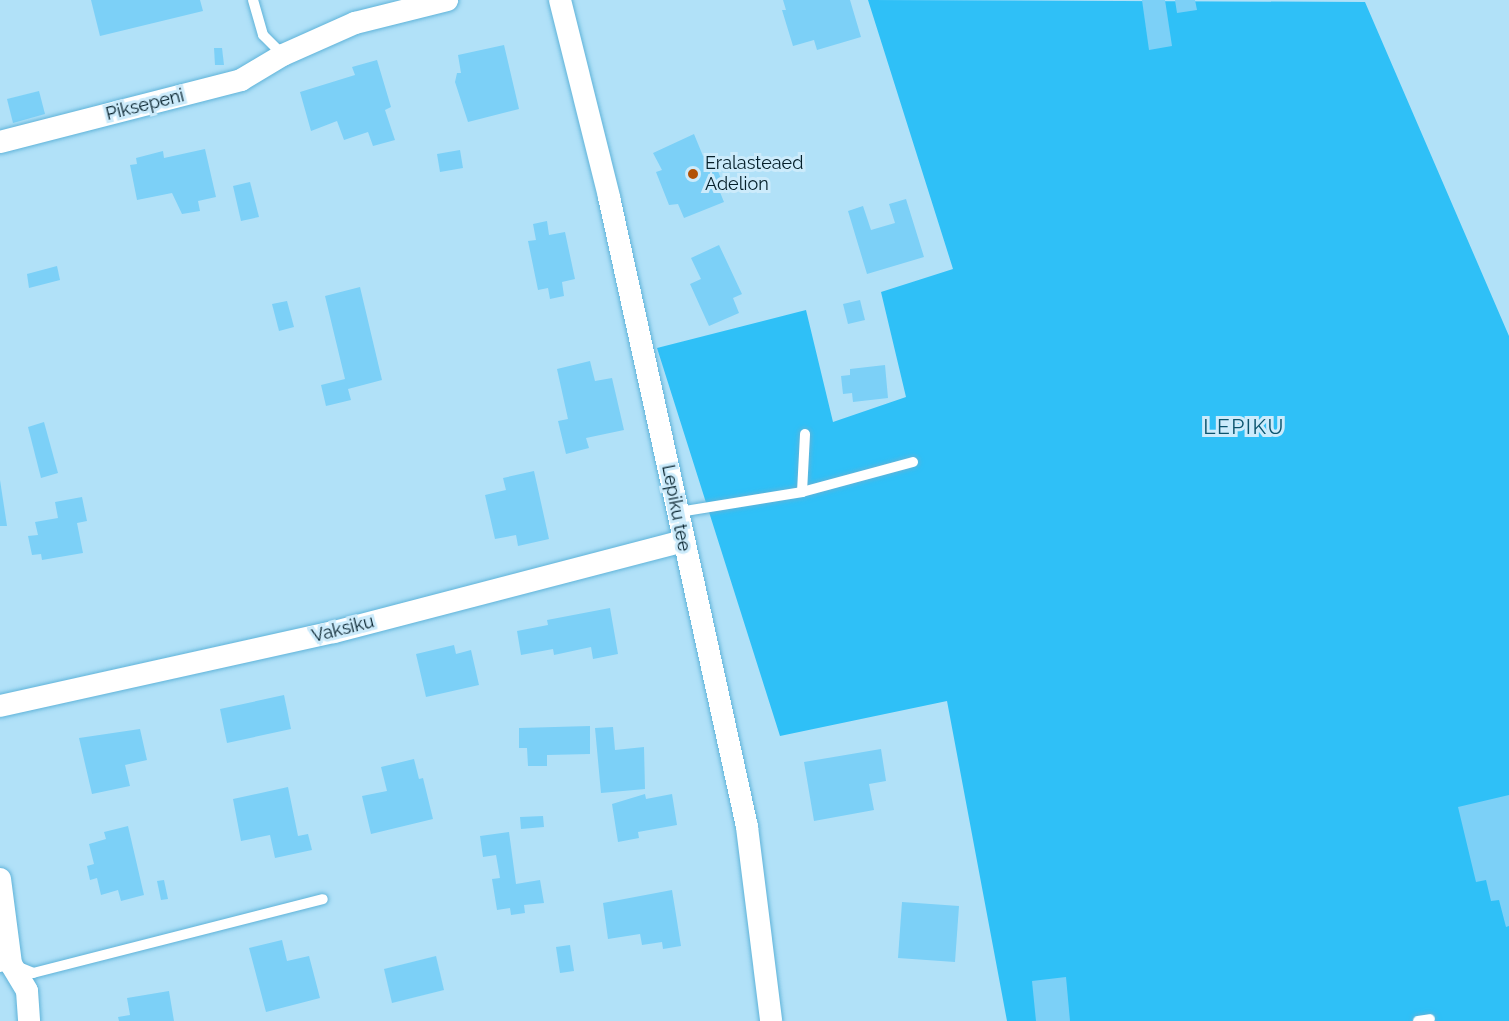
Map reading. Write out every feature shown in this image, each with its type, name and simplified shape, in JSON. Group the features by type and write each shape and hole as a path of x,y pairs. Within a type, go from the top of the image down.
{"street":[{"name":"Piksepeni","path":"0,142 241,80 284,55 355,23 447,0"},
{"name":"Lepiku tee","path":"560,0 609,196 747,827 771,1021"},
{"name":"Vaksiku","path":"0,706 334,632 683,541"},
{"path":"0,879 6,966 27,991 29,1021"}],"lane":[{"path":"253,0 263,35 284,55"},
{"path":"802,492 805,434"},
{"path":"679,512 802,492 913,462"},
{"path":"6,966 33,973 323,899"}],"shaded area":[{"path":"868,0 1365,2 1509,336 1509,1021 1007,1021 947,701 780,736 657,348 806,310 833,422 906,397 881,292 953,269"}],"building":[{"path":"91,0 200,0 203,11 100,36"},
{"path":"783,0 850,0 861,37 817,50 814,40 793,46 782,10 786,10"},
{"path":"1142,0 1165,0 1172,46 1149,50"},
{"path":"1175,0 1195,0 1197,10 1177,13"},
{"path":"504,45 519,109 468,122 455,82 457,73 461,73 458,55"},
{"path":"214,48 222,48 224,65 215,65"},
{"path":"377,60 391,107 385,110 395,140 373,146 368,132 344,140 337,121 311,131 300,92 355,75 352,67"},
{"path":"39,91 45,114 13,123 7,99"},
{"path":"694,134 703,156 710,153 723,183 717,185 724,202 684,218 678,204 669,205 656,172 662,170 653,153"},
{"path":"205,149 216,197 198,201 200,211 182,214 172,193 137,200 130,165 137,164 136,158 163,151 164,158"},
{"path":"460,150 463,168 440,172 437,154"},
{"path":"250,182 259,217 241,221 233,186"},
{"path":"906,199 924,257 867,274 848,211 863,206 871,230 895,223 889,204"},
{"path":"547,221 549,235 565,232 575,279 562,282 564,296 550,299 548,288 538,290 528,241 536,240 533,224"},
{"path":"719,245 742,294 733,298 739,313 709,326 690,284 701,279 691,258"},
{"path":"57,266 60,280 29,288 27,274"},
{"path":"360,287 382,380 348,389 351,400 326,406 321,385 345,379 325,296"},
{"path":"860,300 865,320 848,324 843,304"},
{"path":"287,301 294,327 279,331 272,304"},
{"path":"590,361 595,381 612,378 624,430 586,438 589,448 566,454 558,421 568,419 557,369"},
{"path":"885,365 888,398 853,402 852,393 843,394 841,376 850,375 850,369"},
{"path":"44,422 58,473 41,478 28,427"},
{"path":"534,471 549,539 518,546 516,535 495,539 485,495 506,490 503,478"},
{"path":"0,480 7,526 0,526"},
{"path":"82,497 87,521 77,523 83,553 42,560 41,554 32,555 28,536 38,535 35,522 58,518 55,502"},
{"path":"610,608 618,654 593,659 591,647 554,655 553,649 521,655 517,631 548,625 547,620"},
{"path":"454,645 456,654 471,650 479,685 426,697 416,654"},
{"path":"284,695 291,729 227,743 220,709"},
{"path":"590,726 590,754 547,755 547,766 528,766 527,748 519,748 519,728"},
{"path":"613,727 615,750 644,747 645,789 601,793 595,728"},
{"path":"140,729 147,760 125,765 130,786 92,794 79,738"},
{"path":"881,749 886,781 869,784 874,810 814,821 804,762"},
{"path":"414,759 419,779 423,778 433,819 371,834 362,796 387,791 381,767"},
{"path":"288,787 298,836 308,834 312,850 275,858 270,835 241,841 233,799"},
{"path":"645,794 646,799 672,794 677,825 638,832 639,838 618,842 612,804"},
{"path":"1509,795 1509,926 1506,927 1499,900 1491,901 1486,880 1476,882 1458,807"},
{"path":"543,816 544,827 521,829 520,817"},
{"path":"128,826 144,895 121,901 118,890 101,895 97,878 90,880 87,866 94,864 89,844 106,839 104,832"},
{"path":"509,832 516,884 540,880 544,903 524,905 525,913 511,915 510,908 497,910 492,879 500,878 496,855 483,857 480,836"},
{"path":"164,880 168,899 161,900 157,881"},
{"path":"672,890 681,946 663,949 662,942 642,945 640,934 608,939 603,903"},
{"path":"902,902 959,906 955,962 898,958"},
{"path":"282,940 287,961 309,956 320,998 266,1012 249,948"},
{"path":"570,945 574,971 560,973 556,947"},
{"path":"436,956 444,990 392,1003 384,969"},
{"path":"1066,977 1070,1021 1036,1021 1032,981"},
{"path":"169,991 174,1021 119,1021 118,1017 130,1015 127,998"}],"place":[{"name":"Eralasteaed Adelion","path":"693,174"}],"district":[{"name":"LEPIKU","path":"1244,427"}]}
